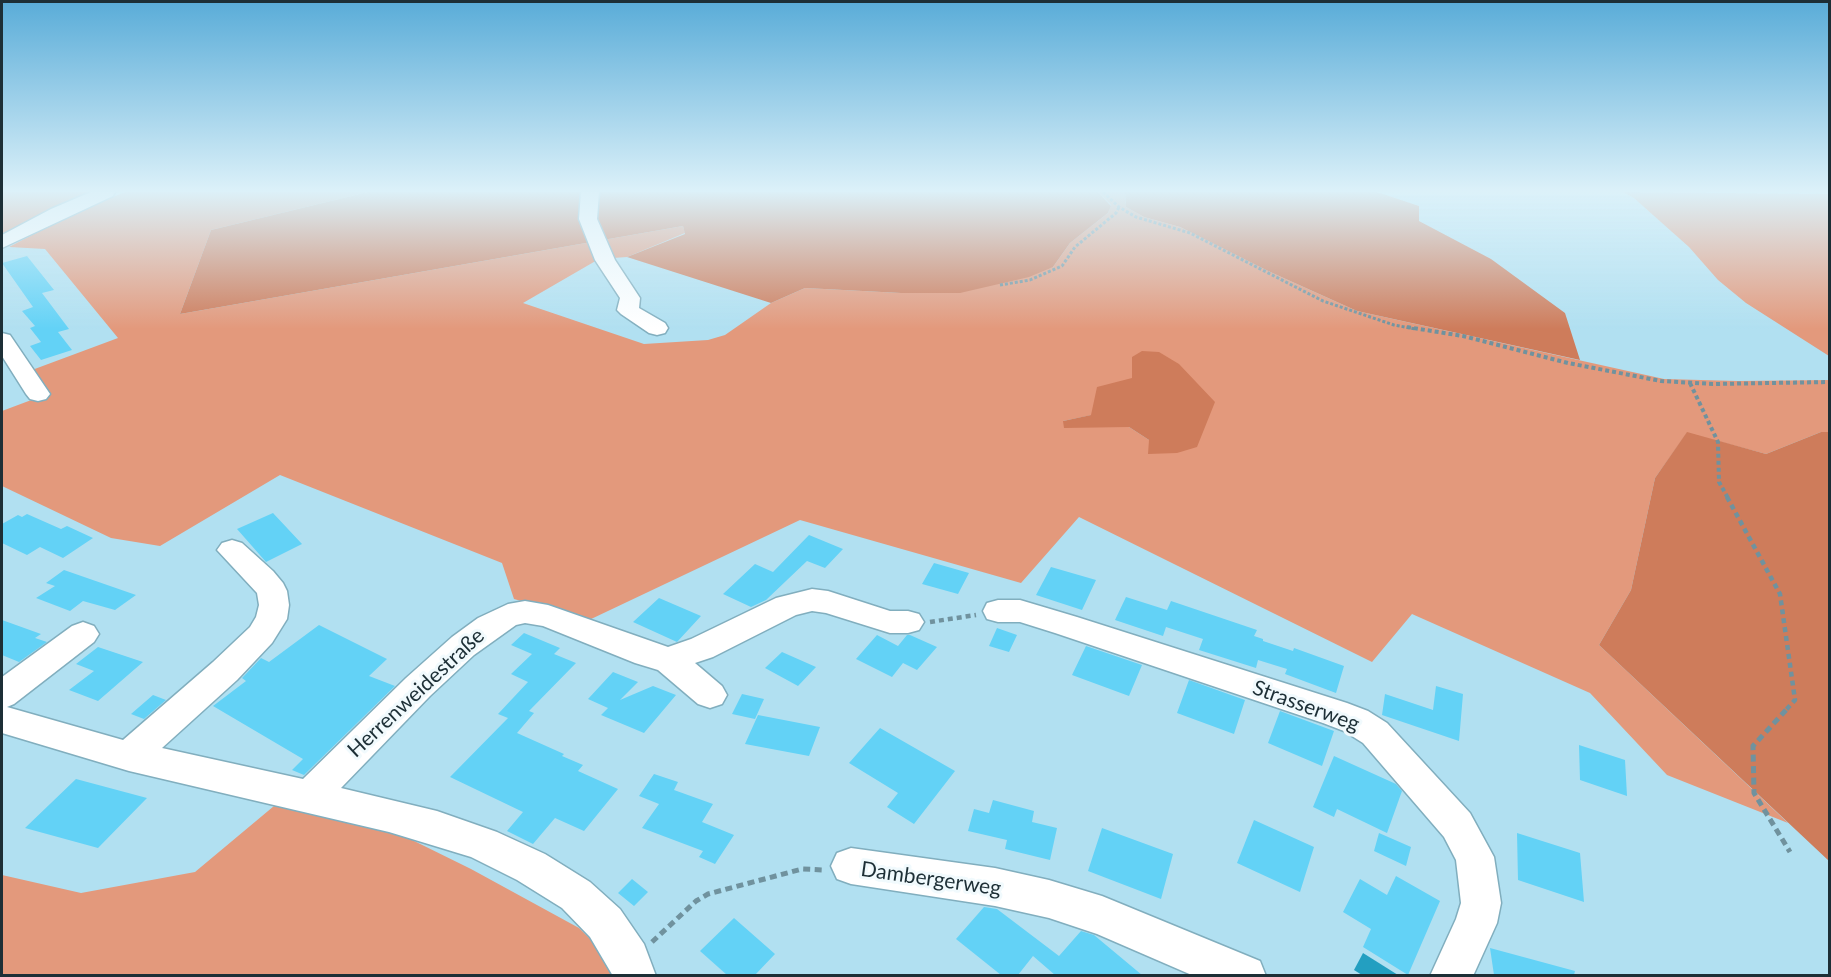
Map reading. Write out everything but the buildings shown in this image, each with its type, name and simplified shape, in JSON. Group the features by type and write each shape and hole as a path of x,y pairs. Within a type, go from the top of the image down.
{"street":[{"path":"596,238 605,260 630,298 628,310 657,328"},
{"path":"2,340 38,394"},
{"path":"129,756 232,664 261,635 271,619 274,605 272,591 262,578 232,550"},
{"path":"710,695 669,660 702,648 787,606 812,600 828,602 890,622 908,622"},
{"name":"Strasserweg","path":"998,611 1020,612 1066,625 1335,713 1356,721 1375,733 1457,825 1475,857 1481,903 1476,923 1451,975"},
{"name":"Herrenweidestraße","path":"309,798 418,687 463,646 508,615 525,612 548,616 646,654 669,660"},
{"path":"2,695 83,634"},
{"path":"2,719 129,756 437,828 483,844 531,867 576,895 604,923 632,967"},
{"name":"Dambergerweg","path":"851,866 995,887 1049,899 1102,916 1245,975"}],"path":[{"path":"1000,285 1030,280 1062,266 1075,247 1086,238"},
{"path":"1197,238 1323,301 1394,325 1463,336 1604,370 1661,381 1830,382"},
{"path":"1689,382 1718,442 1719,482 1780,594 1795,700 1753,746 1754,793 1790,852"},
{"path":"908,622 957,619 998,611"},
{"name":"Dambergerweg","path":"632,967 654,941 696,901 708,894 802,869 837,871 851,866"}],"shaded area":[{"path":"27,238 208,238 180,314 617,238 674,238 627,257 599,259 523,303 644,344 708,340 725,335 771,303 805,288 901,293 1053,267 1070,243 1077,238 1201,238 1357,311 1664,379 1829,380 1829,432 1821,432 1766,454 1687,433 1655,478 1631,590 1599,645 1788,823 1667,775 1590,693 1412,614 1372,662 1079,517 1021,583 800,520 589,620 514,599 502,563 280,475 160,546 111,538 2,486 2,411 50,393 32,370 118,338 45,249 9,247","holes":["1133,378 1177,453 1149,440 1129,427 1063,421 1092,415"]},
{"path":"208,238 617,238 180,314"},
{"path":"676,238 1077,238 1070,243 1053,267 1029,277 960,293 901,293 805,288 771,303 627,257"},
{"path":"1201,238 1450,238 1491,259 1565,313 1580,360 1357,311"},
{"path":"1678,238 1829,238 1829,356 1746,303 1718,280"},
{"path":"1142,351 1159,352 1179,364 1215,402 1197,447 1177,453 1148,454 1149,440 1129,427 1064,428 1063,421 1091,415 1097,387 1132,378 1132,357"},
{"path":"1687,432 1766,454 1821,432 1829,432 1829,861 1599,645 1631,590 1655,478"},
{"path":"274,806 335,816 406,837 471,869 579,928 611,959 620,976 2,976 2,875 81,893 195,872"}],"water":[{"path":"1363,953 1398,975 1362,975 1354,970"}]}
